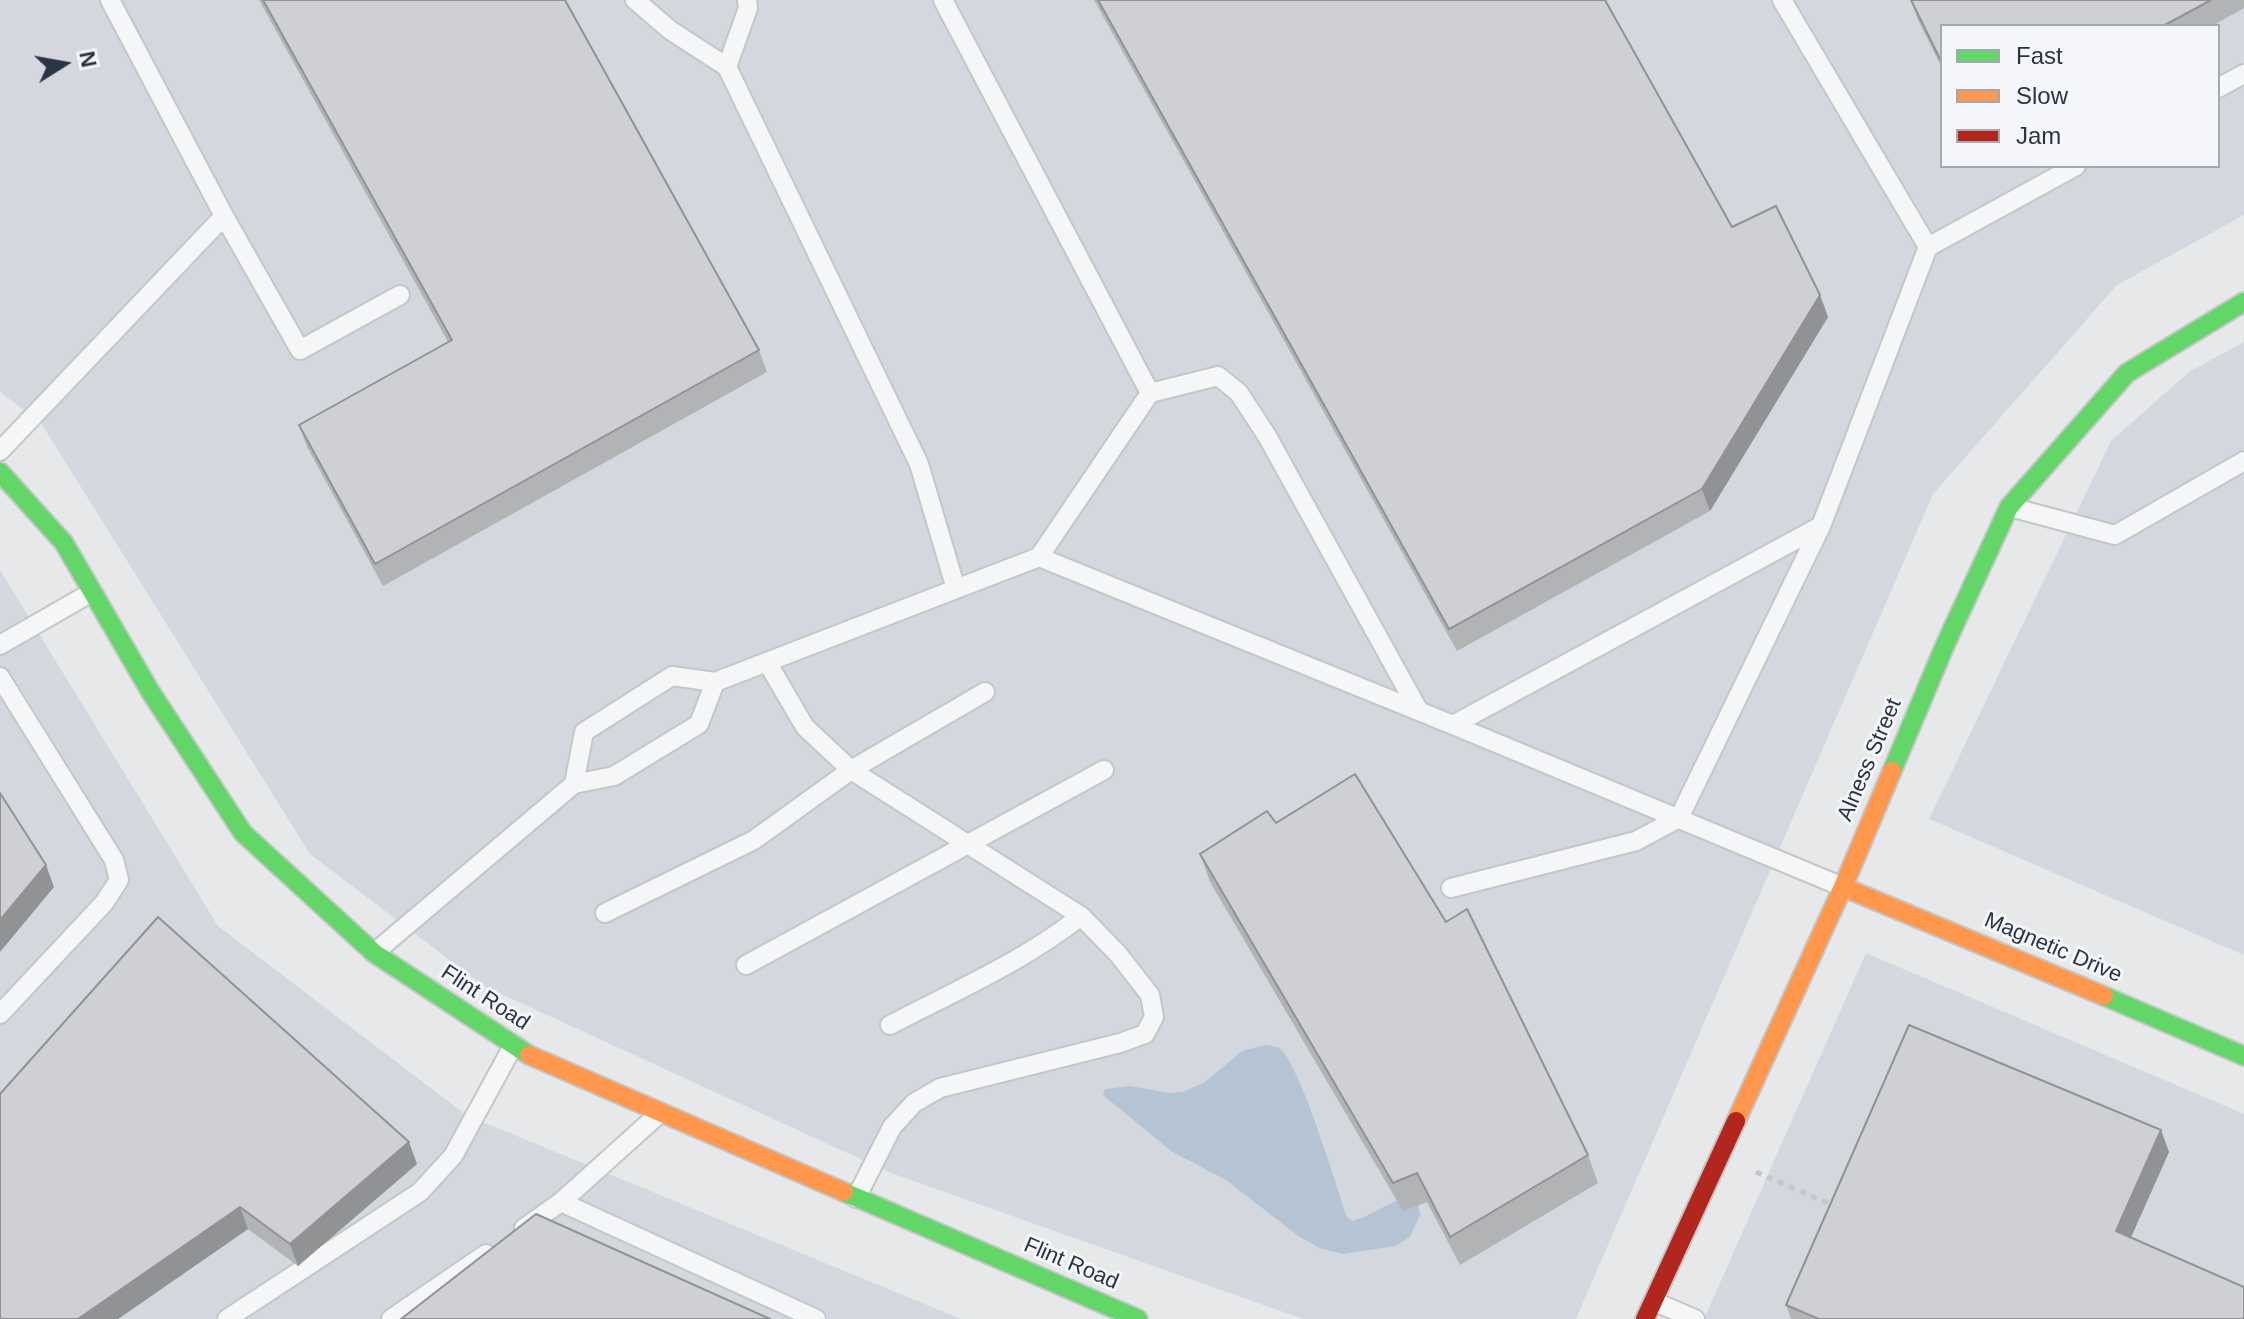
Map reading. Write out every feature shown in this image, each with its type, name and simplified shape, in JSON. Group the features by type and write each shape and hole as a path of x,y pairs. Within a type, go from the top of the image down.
{"street":[{"name":"Alness Street","path":"1645,1319 1843,887 1946,643 2009,507 2127,373 2244,302"},
{"name":"Flint Road","path":"0,472 64,543 150,691 243,833 374,953 513,1046 551,1066 1138,1319"},
{"name":"Magnetic Drive","path":"1843,887 2244,1056"}],"lane":[{"path":"110,0 224,216 300,350 400,295"},
{"path":"635,0 670,30 727,67 919,464 956,589"},
{"path":"727,67 748,8 747,0"},
{"path":"943,0 1150,393"},
{"path":"1782,0 1928,247"},
{"path":"2220,87 2244,74"},
{"path":"1451,888 1636,841 1679,818 1821,526 1928,247 2072,168"},
{"path":"0,451 224,216"},
{"path":"574,784 584,732 672,676 715,682 1039,557 1150,393 1218,376 1239,393 1267,436 1419,711"},
{"path":"2009,507 2115,535 2244,461"},
{"path":"1453,725 1821,526"},
{"path":"1039,557 1843,887"},
{"path":"0,645 92,592"},
{"path":"767,662 805,727 851,770 1081,916 1118,954 1150,995 1154,1017 1145,1034 1120,1043 940,1088 914,1103 892,1127 856,1198"},
{"path":"0,677 114,860 119,880 104,903 0,1014"},
{"path":"374,953 574,784 614,776 699,724 715,682"},
{"path":"605,913 754,840 851,770 985,692"},
{"path":"746,965 1104,770"},
{"path":"890,1025 1019,959 1081,916"},
{"path":"227,1319 420,1192 453,1156 513,1046"},
{"path":"391,1319 561,1202 660,1113"},
{"path":"561,1202 816,1319"},
{"path":"1653,1301 1695,1319"}],"path":[{"path":"1719,1157 1843,1209"}],"shaded area":[{"path":"0,0 2244,0 2244,215 2117,285 1933,494 1576,1319 1303,1319 891,1173 484,986 310,854 41,423 0,392"},
{"path":"2244,342 2244,955 1929,819 2111,441 2189,372"},
{"path":"0,570 218,926 466,1115 961,1319 0,1319"},
{"path":"1866,953 2244,1114 2244,1319 1704,1319"}],"water":[{"path":"1266,1045 1279,1048 1297,1076 1347,1217 1352,1221 1364,1217 1413,1192 1417,1196 1420,1215 1410,1237 1395,1246 1343,1254 1319,1248 1297,1235 1226,1180 1171,1151 1103,1095 1105,1089 1129,1086 1183,1092 1205,1082 1242,1051"}],"building":[{"path":"263,0 565,0 759,350 375,564 299,425 452,340"},
{"path":"1098,0 1605,0 1732,227 1776,206 1820,295 1702,489 1449,629"},
{"path":"1911,0 2211,0 2167,24 1940,24 1940,59"},
{"path":"1355,774 1446,922 1467,909 1588,1155 1450,1237 1417,1173 1393,1183 1200,854 1267,811 1276,823"},
{"path":"0,793 46,865 0,920"},
{"path":"158,917 409,1142 290,1244 240,1207 78,1319 0,1319 0,1094"},
{"path":"1909,1025 2161,1130 2116,1231 2244,1287 2244,1319 1819,1319 1786,1305"},
{"path":"536,1214 770,1319 401,1319"}],"traffic: fast":[{"path":"1892,771 1946,643 2009,507 2127,373 2244,302"},
{"path":"0,472 64,543 150,691 243,833 374,953 529,1055"},
{"path":"2104,996 2244,1056"},
{"path":"844,1192 1138,1319"}],"traffic: slow":[{"path":"1736,1121 1843,887 1892,771"},
{"path":"1843,887 2104,996"},
{"path":"529,1055 844,1192"}],"traffic: jam":[{"path":"1645,1319 1736,1121"}]}
